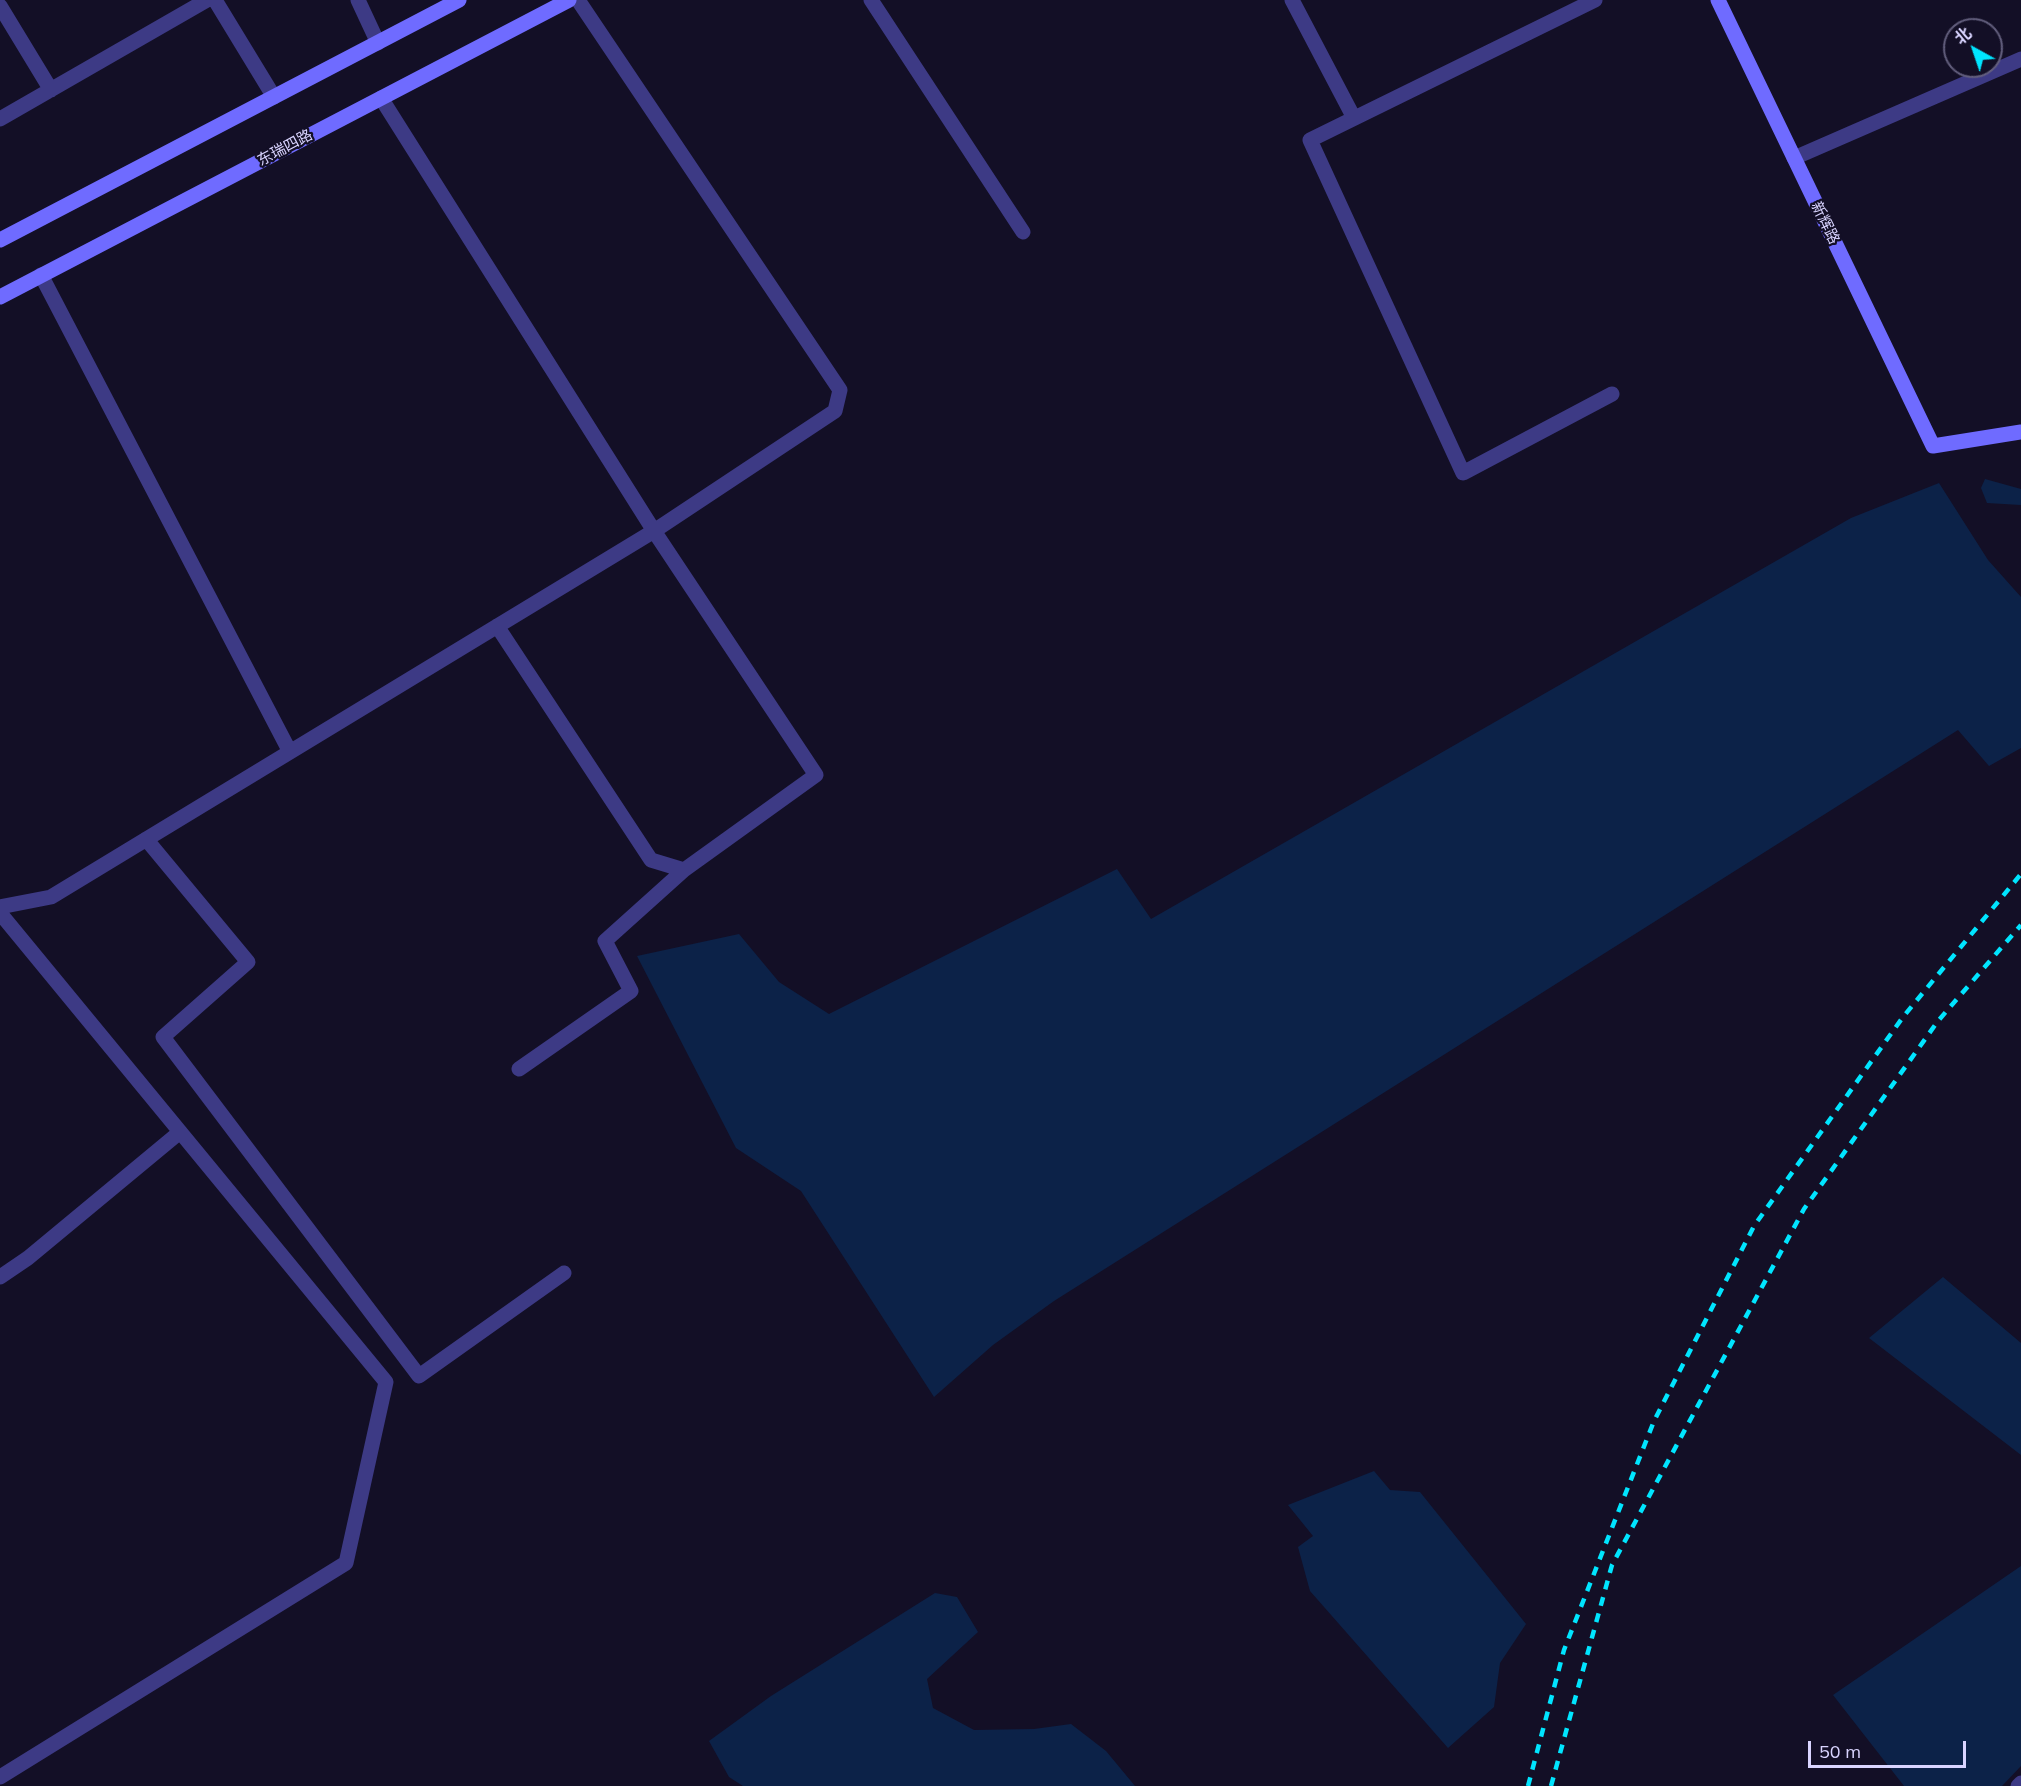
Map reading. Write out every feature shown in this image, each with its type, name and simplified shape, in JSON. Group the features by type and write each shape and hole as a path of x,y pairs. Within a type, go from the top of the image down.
{"main road":[{"path":"0,240 459,0"},
{"name":"东瑞四路","path":"0,297 569,0"},
{"name":"新辉路","path":"1718,0 1933,446 2021,432"}],"street":[{"path":"0,118 207,0"},
{"path":"215,0 274,97"},
{"path":"358,0 378,43"},
{"path":"0,908 51,897 654,531 835,411 840,390 578,0"},
{"path":"871,0 1023,232"},
{"path":"1292,0 1354,118"},
{"path":"1586,2 1310,140 1462,473 1612,394"},
{"path":"0,6 51,90"},
{"path":"1794,158 2021,59"},
{"path":"381,98 654,531 816,775 684,870 605,941 631,991 519,1070"},
{"path":"41,275 290,752"},
{"path":"497,626 651,860 684,870"},
{"path":"146,839 248,963 163,1037 419,1376 564,1273"},
{"path":"0,914 386,1382 346,1563 0,1777"},
{"path":"0,1277 28,1258 180,1132"}],"water":[{"path":"1985,479 2021,489 2021,505 1987,503 1981,488"},
{"path":"1939,483 1988,560 2021,597 2021,748 1989,766 1958,730 1054,1301 993,1345 934,1397 801,1191 736,1148 637,956 739,934 779,982 829,1014 1117,869 1151,919 1851,518"},
{"path":"1943,1277 2021,1343 2021,1455 1869,1338"},
{"path":"1374,1471 1390,1490 1420,1492 1526,1624 1500,1663 1494,1707 1448,1748 1310,1591 1298,1547 1313,1536 1288,1505"},
{"path":"2021,1566 2021,1766 2002,1786 1904,1786 1833,1695"},
{"path":"935,1593 957,1597 978,1632 927,1679 933,1708 974,1730 1034,1729 1071,1724 1106,1751 1135,1786 743,1786 729,1777 709,1741 771,1696"}],"railway":[{"path":"1528,1786 1564,1650 1654,1421 1754,1226 1903,1017 2021,874"},
{"path":"1551,1786 1612,1565 1804,1209 1938,1021 2021,925"}]}
